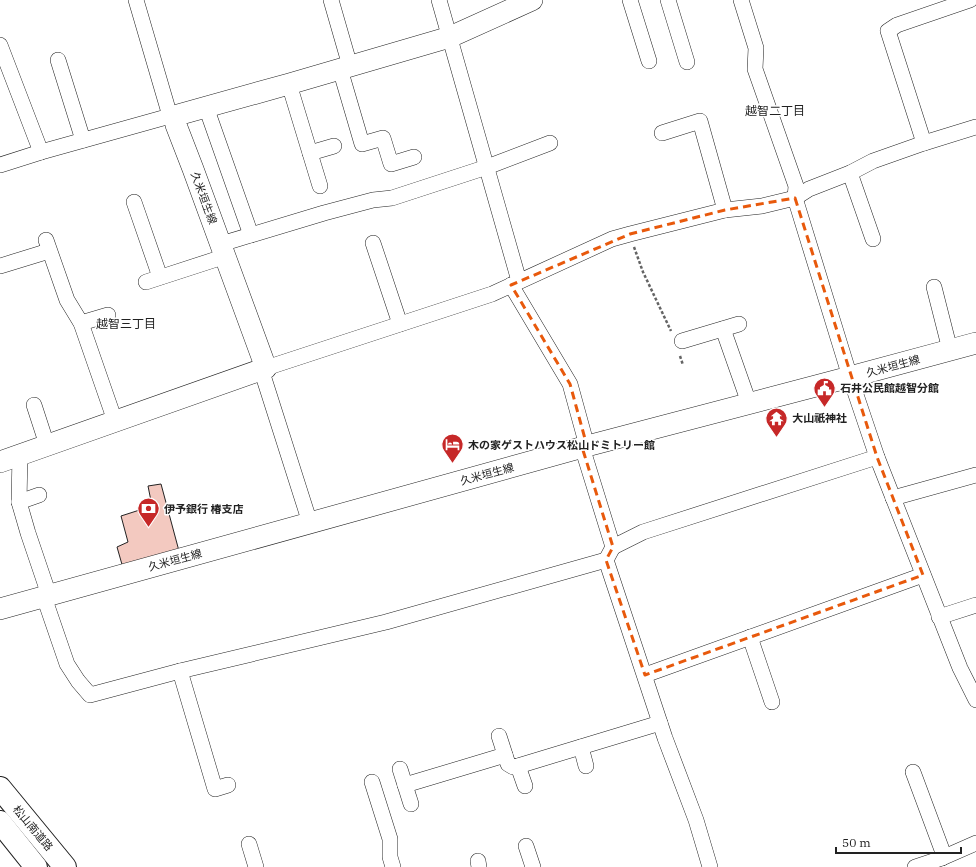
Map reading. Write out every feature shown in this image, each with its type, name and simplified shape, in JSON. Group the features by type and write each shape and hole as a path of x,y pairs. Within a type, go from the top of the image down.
{"highway":[{"name":"松山南道路","path":"0,788 65,867"},
{"name":"松山南道路","path":"0,822 36,867"}],"main road":[{"path":"172,116 289,84 450,37 532,0"},
{"name":"久米垣生線","path":"172,116 223,250 263,369"},
{"name":"久米垣生線","path":"0,609 584,447 850,378 976,343"},
{"path":"0,462 263,369"}],"street":[{"path":"0,165 83,140 172,116 136,0"},
{"path":"330,0 362,144 383,138 391,164 414,157"},
{"path":"439,0 487,167 515,283 570,384 610,553 645,675 660,723 696,820 710,867"},
{"path":"630,0 649,62"},
{"path":"668,0 687,62"},
{"path":"741,0 756,48 755,69 796,186 795,198 850,378 877,457 923,575 960,668 976,700"},
{"path":"924,143 888,31 897,25 970,0"},
{"path":"0,45 41,152"},
{"path":"58,60 83,140"},
{"path":"289,84 320,186"},
{"path":"206,107 251,235"},
{"path":"662,133 700,121 725,210"},
{"path":"310,523 263,369 492,294 612,239 725,210 762,206 795,198 809,189 850,173 874,161 924,143 976,127"},
{"path":"146,282 223,250 251,235 373,200 392,198 487,167 550,143"},
{"path":"310,153 334,146"},
{"path":"850,173 873,239"},
{"path":"134,202 160,277"},
{"path":"373,243 400,324"},
{"path":"0,266 47,246 67,300 81,323 115,421"},
{"path":"934,288 950,350"},
{"path":"81,323 108,315"},
{"path":"677,341 739,324"},
{"path":"723,328 749,403"},
{"path":"34,405 47,445"},
{"path":"20,454 19,502 46,596 67,664 78,681 90,694 386,622 546,577 610,553 643,532 877,457"},
{"path":"893,498 976,475"},
{"path":"19,502 40,495"},
{"path":"645,675 923,575"},
{"path":"940,617 976,605"},
{"path":"750,638 772,702"},
{"path":"180,671 215,789 228,785"},
{"path":"499,736 508,764 518,766 660,723"},
{"path":"581,747 586,766"},
{"path":"405,785 505,755"},
{"path":"518,766 525,786"},
{"path":"400,769 411,804"},
{"path":"913,772 942,850 942,858"},
{"path":"372,782 390,839 390,857 393,867"},
{"path":"250,844 256,867"},
{"path":"915,867 976,844"},
{"path":"526,846 533,867"}],"path":[{"path":"630,234 643,272 677,341 684,365"}],"highlighted area":[{"path":"795,198 877,457 923,575 645,675 606,560 613,547 582,447 587,446 570,384 511,285 630,234 725,210"}],"building":[{"name":"伊予銀行 椿支店","path":"161,484 179,551 123,568 117,547 128,542 121,516 152,506 148,486"}],"place":[{"name":"石井公民館越智分館","path":"825,408"},
{"name":"大山祇神社","path":"777,438"},
{"name":"木の家ゲストハウス松山ドミトリー館","path":"452,464"},
{"name":"伊予銀行 椿支店","path":"149,528"}],"district":[{"name":"越智二丁目","path":"775,111"},
{"name":"越智三丁目","path":"126,324"}]}
